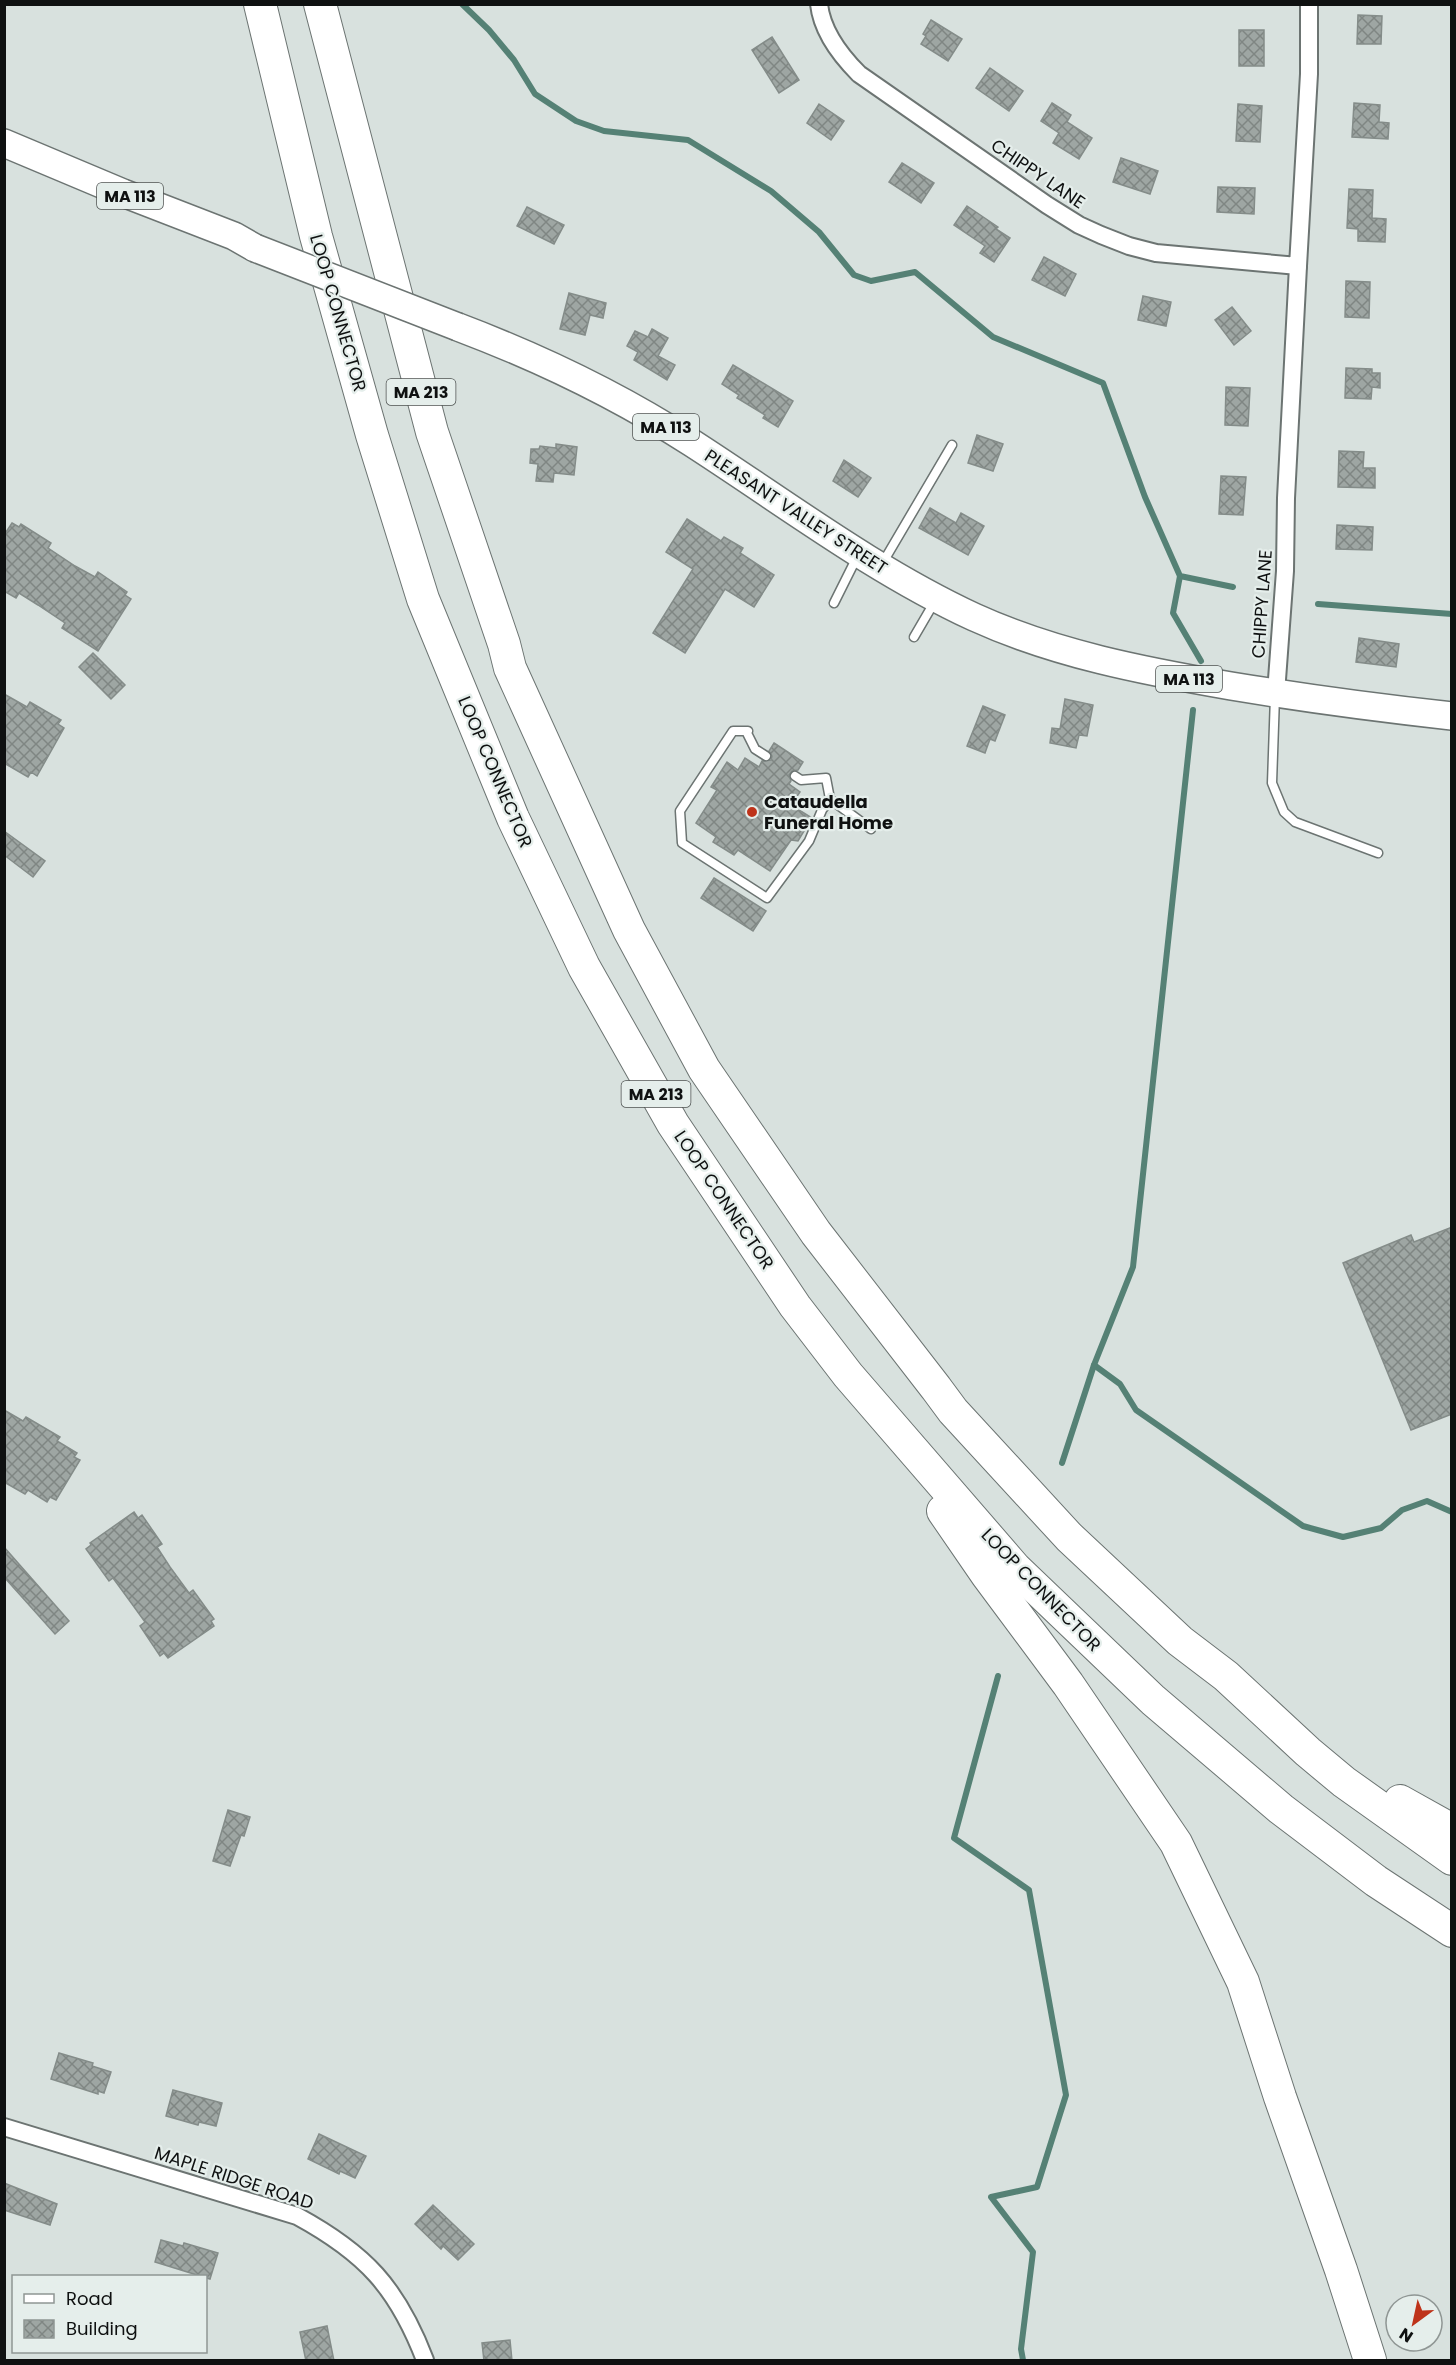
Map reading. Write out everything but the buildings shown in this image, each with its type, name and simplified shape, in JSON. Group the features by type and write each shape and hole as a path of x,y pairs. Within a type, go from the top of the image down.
{"highway":[{"name":"LOOP CONNECTOR","path":"260,4 316,237 390,495 423,599 513,818 584,967 673,1124 795,1306 848,1375 1015,1568 1153,1700 1281,1809 1376,1881 1452,1931"},
{"name":"MA 213","path":"320,4 432,432 504,644 510,668 628,930 699,1059 816,1233 953,1411 1069,1537 1180,1641 1226,1676 1290,1736 1344,1782 1452,1859"},
{"path":"848,1375 987,1575 1068,1684 1176,1843 1243,1982 1370,2361"},
{"path":"1290,1736 1452,1830"}],"main road":[{"name":"PLEASANT VALLEY STREET","path":"4,143 234,236 255,248 492,340 625,403 700,448 870,560 936,598 977,618 1058,647 1108,662 1165,675 1276,693 1452,716"}],"street":[{"name":"CHIPPY LANE","path":"819,4 820,17 831,39 843,57 859,74 993,169 1079,225 1129,246 1156,253 1298,266"},
{"name":"CHIPPY LANE","path":"1276,693 1285,571 1286,498 1309,74 1309,4"},
{"name":"MAPLE RIDGE ROAD","path":"4,2127 297,2216 332,2235 365,2261 394,2296 414,2332 425,2361"}],"lane":[{"path":"834,603 870,560 952,445"},
{"path":"914,637 936,598"},
{"path":"1276,693 1272,783 1284,812 1295,822 1378,852"},
{"path":"766,756 755,749 748,731 733,731 680,810 682,843 767,898 809,841 822,810 830,798"},
{"path":"795,776 801,780 826,778 830,798 871,829"}],"waterway":[{"path":"462,4 489,30 514,60 535,94 576,121 604,131 688,140 771,191 819,232 854,275 871,281 915,272 993,337 1103,383 1145,497 1180,576 1233,587"},
{"path":"1180,576 1173,613 1201,661"},
{"path":"1318,604 1452,614"},
{"path":"1062,1463 1094,1365 1133,1267 1193,710"},
{"path":"1094,1365 1120,1384 1136,1410 1303,1526 1343,1537 1381,1528 1402,1510 1427,1501 1452,1512"},
{"path":"998,1676 954,1838 1029,1890 1066,2095 1037,2187 991,2197 1033,2252 1021,2349 1023,2360"}],"place":[{"name":"Cataudella Funeral Home","path":"752,812"}]}
